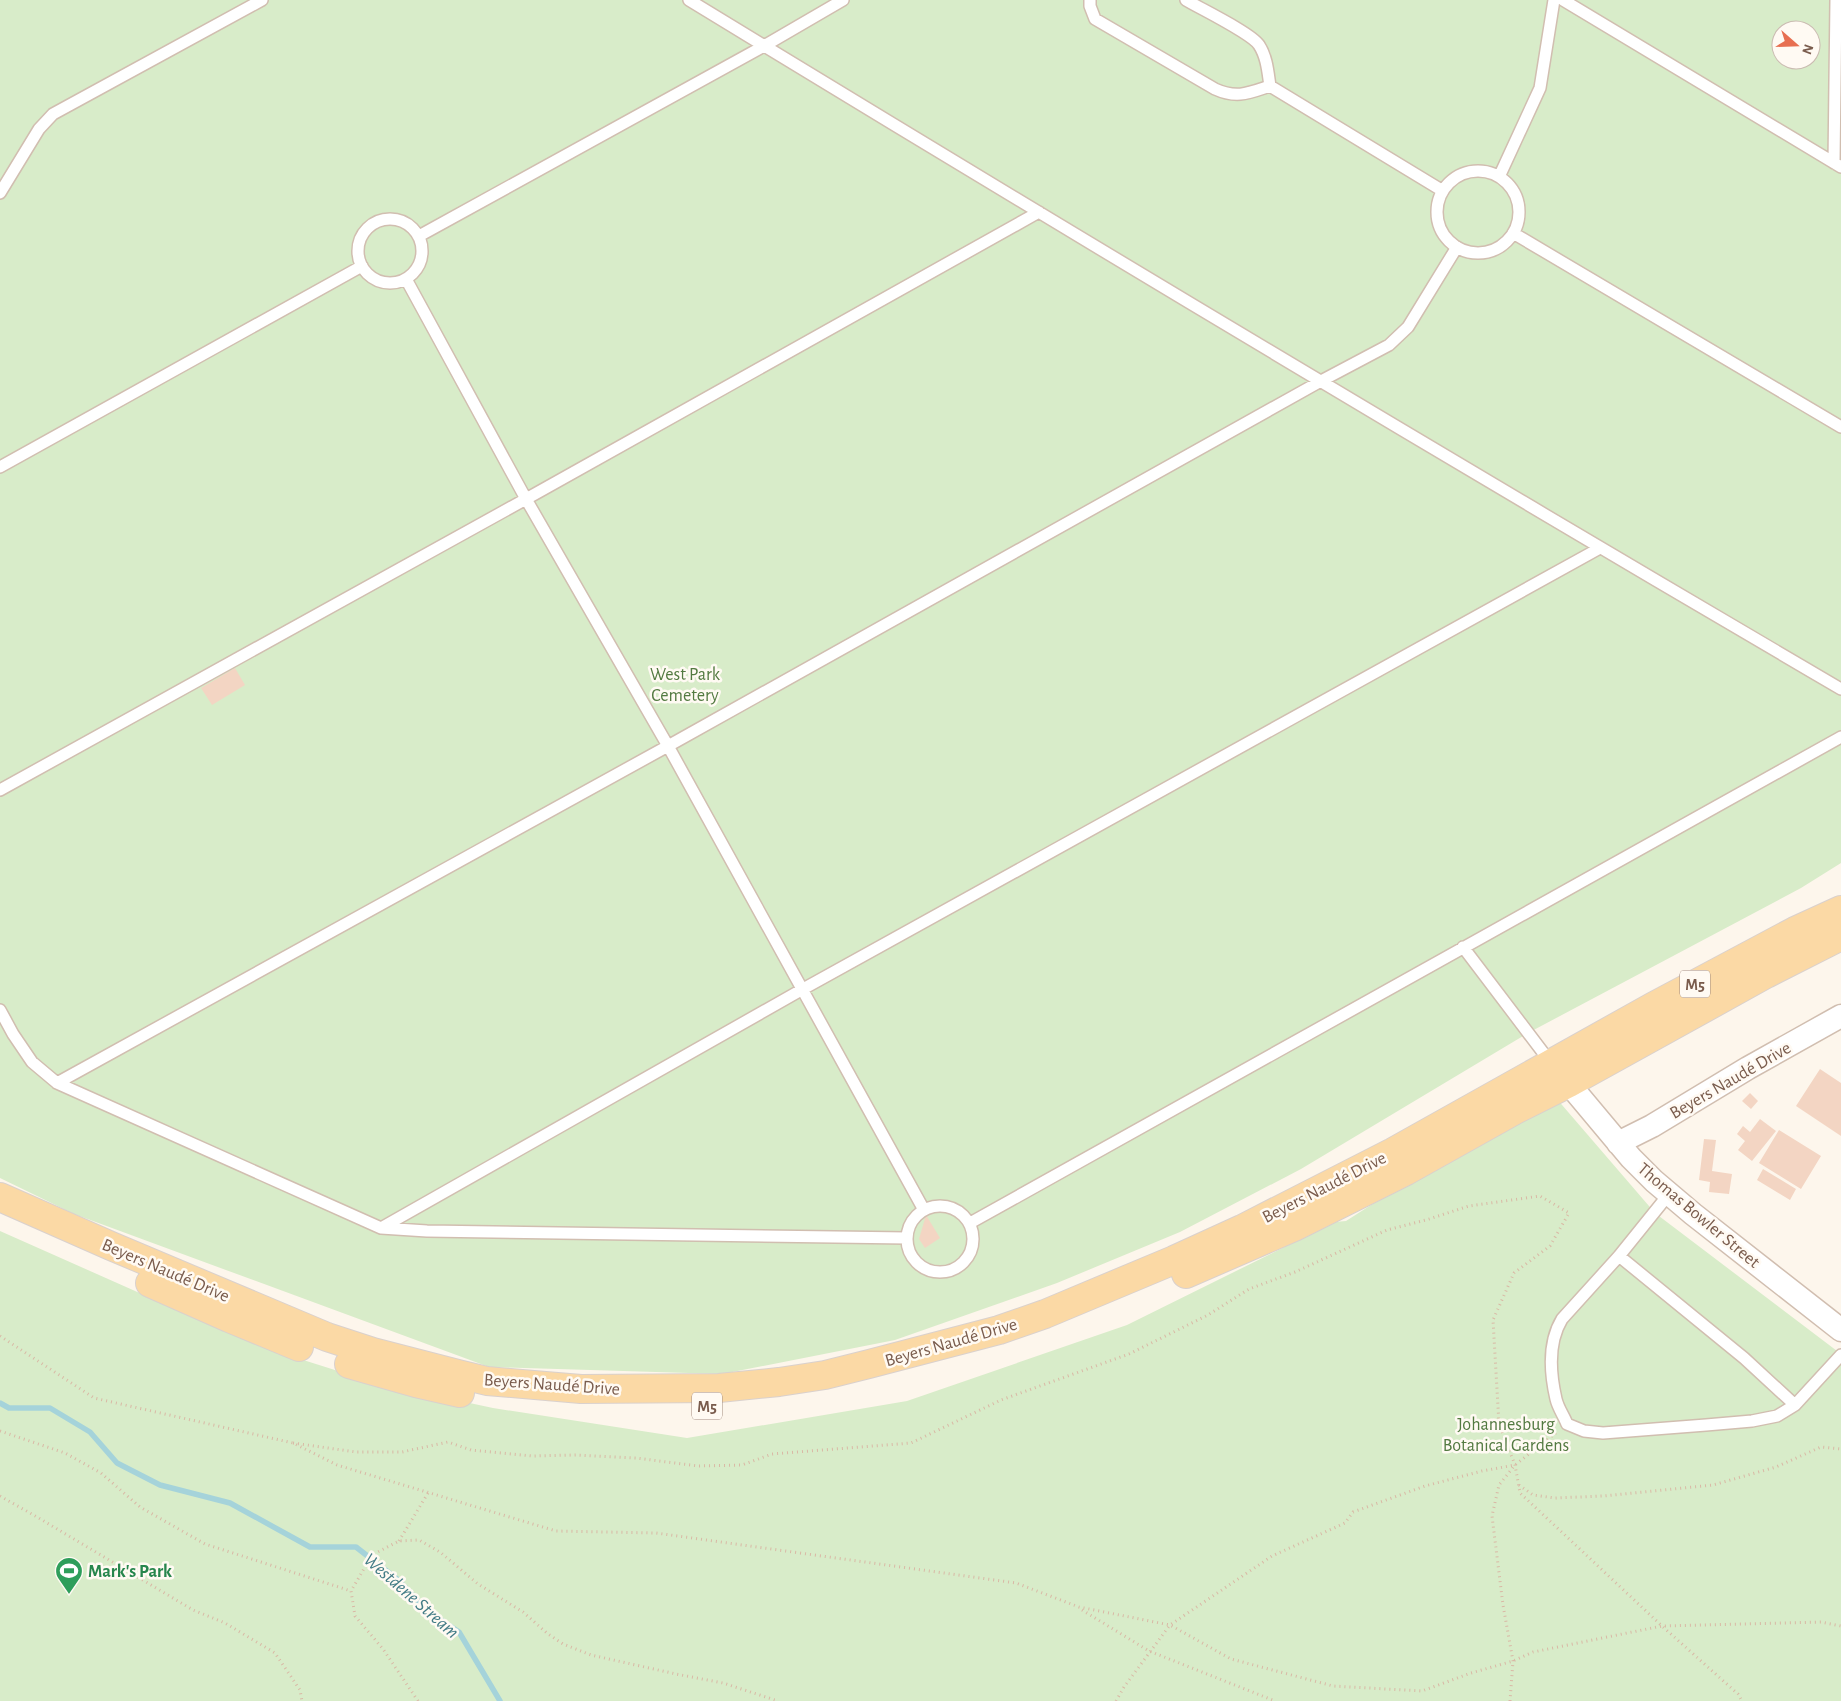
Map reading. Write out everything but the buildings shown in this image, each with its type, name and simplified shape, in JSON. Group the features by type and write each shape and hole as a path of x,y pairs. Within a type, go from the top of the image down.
{"main road":[{"name":"Beyers Naudé Drive","path":"0,1197 119,1250 319,1334 402,1360 487,1381 581,1389 719,1388 825,1375 962,1341 1045,1314 1174,1260 1286,1207 1393,1152 1560,1073 1763,948 1840,916"},
{"name":"Beyers Naudé Drive","path":"0,1217 229,1318 296,1345 352,1365 416,1383 489,1398 553,1405 607,1407 720,1405 815,1392 922,1370 997,1348 1078,1319 1294,1227 1406,1171 1517,1108 1560,1073"}],"street":[{"name":"Beyers Naudé Drive","path":"1618,1143 1652,1126 1748,1068 1841,1016"},
{"name":"Thomas Bowler Street","path":"1560,1073 1618,1143 1649,1176 1669,1194 1841,1330"}],"lane":[{"path":"0,193 39,129 54,114 262,0"},
{"path":"689,0 1600,548 1841,689"},
{"path":"419,236 764,46 842,0"},
{"path":"1090,0 1090,6 1095,19 1215,89 1229,95 1245,94 1270,86"},
{"path":"1186,0 1246,34 1258,44 1264,56 1270,86 1443,191"},
{"path":"1499,177 1540,88 1554,0"},
{"path":"1563,0 1837,165"},
{"path":"1836,0 1837,165"},
{"path":"1468,172 1490,172 1499,177 1511,188 1518,202 1519,213 1513,233 1502,245 1488,252 1477,253 1457,247 1448,240 1438,222 1437,211 1443,191 1450,182 1468,172"},
{"path":"0,790 1039,212"},
{"path":"391,218 400,220 419,236 422,252 421,260 418,268 406,279 398,282 381,282 362,266 358,250 360,242 368,227 375,222 391,218"},
{"path":"1513,233 1841,427"},
{"path":"57,1083 668,746 1321,380 1389,345 1408,327 1457,247"},
{"path":"0,467 362,266"},
{"path":"406,279 526,499 668,746 924,1210"},
{"path":"381,1228 803,989 1600,548"},
{"path":"970,1223 1841,737"},
{"path":"1463,947 1560,1073"},
{"path":"0,1010 13,1034 32,1062 57,1083 381,1228 427,1231 907,1238"},
{"path":"1669,1194 1619,1256 1555,1329 1552,1340 1552,1366 1556,1400 1568,1424 1584,1431 1603,1433 1660,1430 1752,1421 1776,1416 1795,1405 1841,1355"},
{"path":"932,1206 950,1207 958,1211 970,1223 974,1240 969,1257 963,1264 948,1272 930,1272 916,1262 907,1247 907,1238 912,1222 924,1210 932,1206"},
{"path":"1619,1256 1744,1358 1795,1405"}],"path":[{"path":"0,1336 94,1398 293,1443 365,1452 402,1452 448,1442 471,1450 532,1456 576,1455 636,1458 698,1466 742,1465 772,1454 911,1443 1001,1400 1129,1354 1208,1315 1249,1289 1295,1272 1387,1230 1469,1206 1540,1196 1569,1213 1550,1246 1514,1273 1493,1320 1499,1424 1515,1465 1520,1493 1662,1626 1738,1694 1742,1701"},
{"path":"1510,1701 1513,1661 1503,1605 1492,1516 1499,1485 1515,1465 1568,1424"},
{"path":"0,1430 65,1454 101,1473 140,1507 205,1544 351,1591"},
{"path":"293,1443 337,1465 556,1531 656,1533 1016,1583 1079,1607 1170,1625 1231,1659 1333,1686 1422,1691 1471,1673 1513,1661 1533,1652 1662,1626 1821,1622 1841,1626"},
{"path":"1518,1485 1533,1494 1555,1498 1602,1496 1713,1486 1776,1467 1821,1447 1841,1449"},
{"path":"1116,1701 1149,1651 1170,1625 1272,1556 1345,1523 1353,1512 1425,1486 1482,1471 1515,1465"},
{"path":"399,1541 428,1493"},
{"path":"0,1496 37,1516 193,1610 225,1623 275,1653 300,1690 302,1701"},
{"path":"418,1701 383,1649 355,1616 351,1591 372,1555 399,1541 419,1540 440,1552 478,1584 522,1612 563,1644 591,1654 723,1683 778,1701"},
{"path":"1079,1607 1149,1651 1276,1701"}],"green space":[{"name":"West Park Cemetery","path":"0,0 1841,0 1841,863 1801,888 1528,1033 1301,1169 1180,1232 1057,1283 895,1340 722,1374 489,1367 74,1214 0,1178"},
{"name":"Johannesburg Botanical Gardens","path":"1550,1091 1655,1213 1841,1354 1841,1701 0,1701 0,1231 259,1346 376,1383 493,1408 687,1438 907,1401 1127,1325 1335,1222 1346,1221"}],"waterway":[{"name":"Westdene Stream","path":"0,1403 9,1408 50,1408 90,1432 117,1463 160,1485 230,1503 310,1547 356,1547 397,1579 428,1611 459,1632 500,1701"}],"place":[{"name":"Mark's Park","path":"69,1595"}]}
